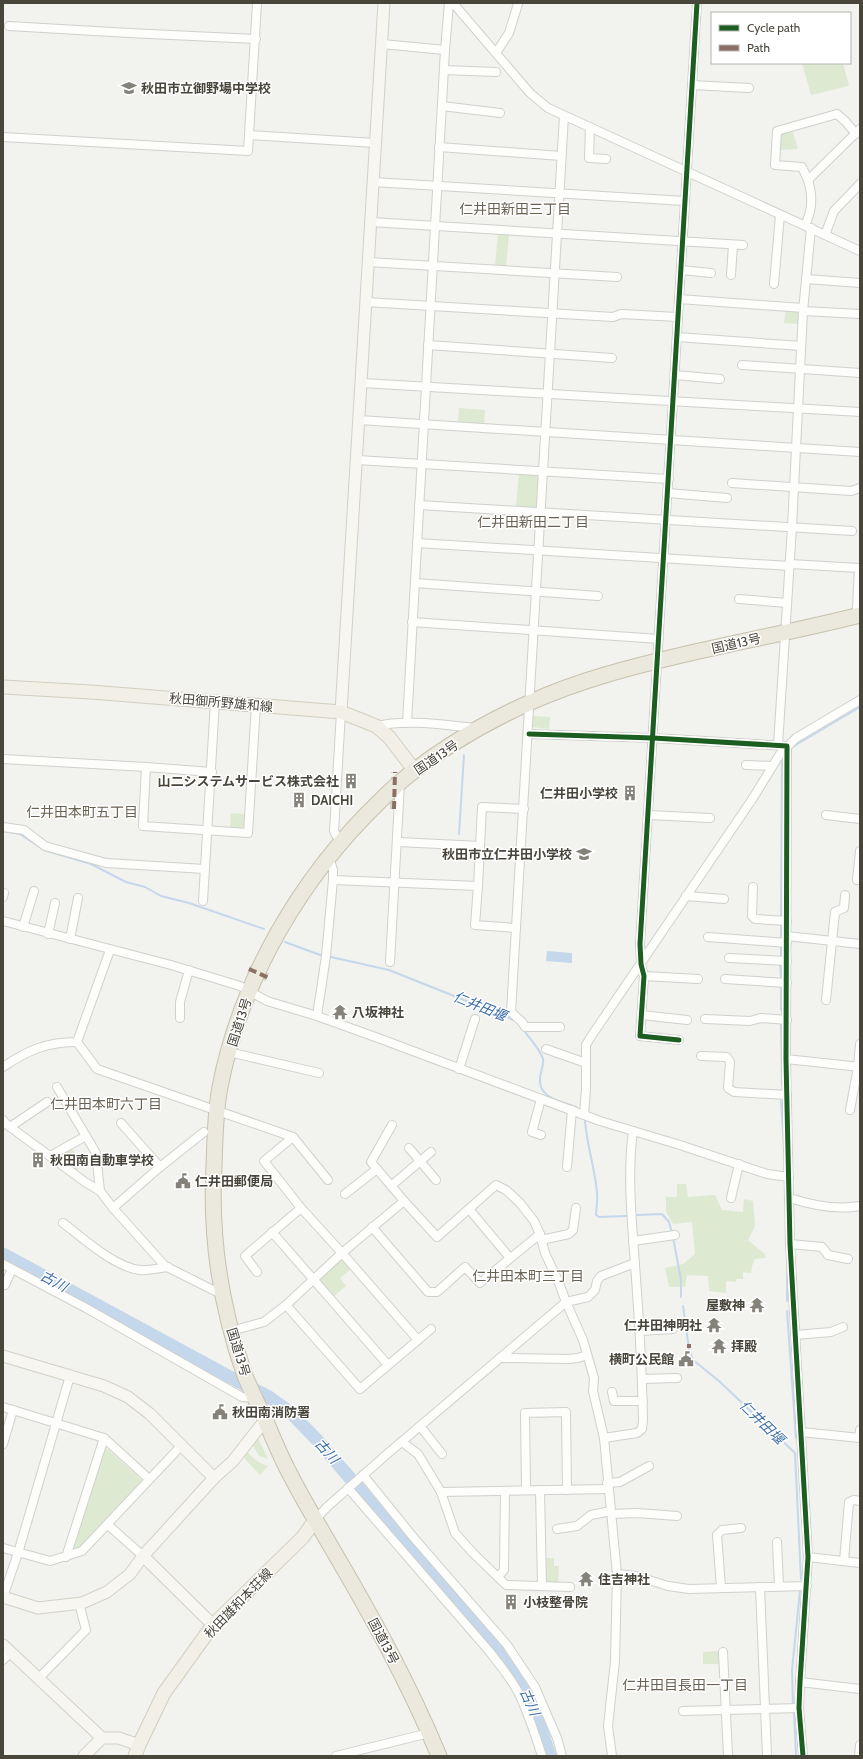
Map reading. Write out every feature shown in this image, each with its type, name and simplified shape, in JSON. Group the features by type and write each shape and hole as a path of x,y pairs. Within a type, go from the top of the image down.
{"highway":[{"name":"国道13号","path":"439,1756 388,1648 289,1472 245,1376 231,1331 216,1256 212,1199 217,1109 229,1052 250,991 292,910 340,842 382,798 400,783 478,728 529,703 581,682 658,661 859,615"}],"main road":[{"name":"秋田御所野雄和線","path":"3,687 91,692 341,712 376,726 389,737 415,771"},
{"name":"秋田雄和本荘線","path":"137,1751 170,1684 213,1625 303,1537 315,1520"}],"street":[{"path":"3,137 248,151 257,3"},
{"path":"340,842 334,831 384,3"},
{"path":"407,723 439,147 445,50 450,3"},
{"path":"453,3 530,93 548,108 860,251"},
{"path":"679,1040 640,1036 644,976 641,964 640,944 688,172 697,3"},
{"path":"496,52 509,33 518,4"},
{"path":"9,26 256,38"},
{"path":"382,44 445,50"},
{"path":"444,70 496,72"},
{"path":"692,85 749,88"},
{"path":"442,106 500,113"},
{"path":"778,745 790,565 797,408 808,227 812,193 802,167 775,165 777,132 837,114 858,132 808,180"},
{"path":"560,1028 525,1027 522,1022 511,1012 529,734 533,629 564,116"},
{"path":"590,127 589,158 606,159"},
{"path":"249,135 375,143"},
{"path":"439,147 561,156"},
{"path":"373,182 685,201"},
{"path":"825,235 834,211 860,184"},
{"path":"774,284 780,215"},
{"path":"371,222 743,245"},
{"path":"731,274 733,245"},
{"path":"368,262 617,277"},
{"path":"681,270 711,273"},
{"path":"806,279 860,283"},
{"path":"680,299 860,314"},
{"path":"366,302 553,312 613,317 621,314 678,317"},
{"path":"677,337 801,346"},
{"path":"428,346 612,358"},
{"path":"742,365 860,373"},
{"path":"675,375 720,379"},
{"path":"362,382 860,412"},
{"path":"359,420 860,452"},
{"path":"357,460 669,479"},
{"path":"732,483 851,491 860,488"},
{"path":"668,493 727,498"},
{"path":"419,505 852,531"},
{"path":"417,543 858,568 857,608 859,615"},
{"path":"414,583 598,596"},
{"path":"739,599 787,603"},
{"path":"412,622 533,629 659,639"},
{"path":"584,1115 586,1045 753,798 772,766 787,746 796,738 860,700"},
{"path":"203,901 212,772 215,702"},
{"path":"146,767 143,826 248,833 256,705"},
{"path":"376,726 407,723 478,728"},
{"path":"529,734 653,738 787,746"},
{"path":"787,746 786,1059 790,1244 808,1557 808,1586 804,1616 799,1708 803,1756"},
{"path":"3,758 212,772"},
{"path":"746,765 772,766"},
{"path":"390,962 396,882 400,783"},
{"path":"516,928 475,926 482,807 524,809"},
{"path":"649,815 710,818"},
{"path":"826,815 860,819"},
{"path":"3,827 24,830 45,846 106,863 205,869"},
{"path":"398,842 480,846"},
{"path":"857,880 860,851"},
{"path":"317,1016 326,956 333,880 333,870 329,857"},
{"path":"333,880 478,886"},
{"path":"753,887 752,916 755,920 787,921"},
{"path":"23,926 34,891"},
{"path":"826,1000 836,912 844,908 846,895"},
{"path":"686,896 724,899"},
{"path":"70,939 78,898"},
{"path":"48,934 55,903"},
{"path":"3,921 189,970 240,986 267,1001 317,1016 584,1115 767,1174 789,1177"},
{"path":"708,936 833,941 860,944"},
{"path":"77,1042 110,950"},
{"path":"729,958 787,961"},
{"path":"180,1018 180,1002 189,970"},
{"path":"644,976 698,979"},
{"path":"725,979 787,983"},
{"path":"642,1015 687,1020"},
{"path":"705,1019 750,1021 761,1018 787,1020"},
{"path":"459,1069 475,1019"},
{"path":"3,1067 44,1045 59,1042 77,1042"},
{"path":"77,1042 97,1069 217,1109 293,1137 328,1180"},
{"path":"850,1110 859,1067 860,1044"},
{"path":"546,1049 586,1063"},
{"path":"229,1052 319,1073"},
{"path":"701,1056 727,1057 730,1062 728,1088 734,1092 787,1096"},
{"path":"786,1059 859,1067"},
{"path":"57,1087 96,1153 100,1190"},
{"path":"541,1099 532,1132 541,1135"},
{"path":"10,1127 47,1102"},
{"path":"567,1167 572,1110"},
{"path":"3,1120 10,1127 50,1156 100,1190 113,1208 168,1267 223,1294"},
{"path":"121,1123 160,1167"},
{"path":"392,1125 371,1162 436,1237 496,1185 506,1190 520,1203 534,1221 541,1237 545,1254 560,1283 566,1302 583,1340 594,1378 593,1391 604,1438 607,1486 617,1574 615,1661 608,1726 612,1756"},
{"path":"604,1438 637,1433 642,1429 643,1401 640,1331 633,1241 630,1152 633,1131"},
{"path":"113,1208 160,1167 204,1132"},
{"path":"50,1156 86,1136"},
{"path":"293,1137 264,1161 301,1208 418,1340"},
{"path":"409,1148 436,1180"},
{"path":"391,1186 431,1152"},
{"path":"732,1198 739,1164"},
{"path":"345,1194 377,1169"},
{"path":"790,1198 802,1202 838,1207 860,1206"},
{"path":"231,1331 264,1322 286,1305 342,1253 404,1200"},
{"path":"257,1272 245,1256 301,1208"},
{"path":"372,1227 428,1292 437,1292 465,1267 480,1283 510,1258 541,1237 569,1234 573,1230 576,1208"},
{"path":"469,1209 510,1258"},
{"path":"63,1223 104,1255 134,1269 141,1270 168,1267"},
{"path":"272,1232 388,1365"},
{"path":"633,1241 672,1235"},
{"path":"790,1244 822,1247 828,1255 848,1259"},
{"path":"315,1520 349,1487 566,1302 588,1298 595,1290 597,1281 601,1276 635,1263"},
{"path":"3,1264 86,1308 242,1397 254,1397"},
{"path":"4,1285 12,1269"},
{"path":"286,1305 360,1389 431,1329"},
{"path":"795,1335 831,1332 843,1327"},
{"path":"640,1331 673,1329"},
{"path":"500,1358 568,1360 587,1355"},
{"path":"3,1356 104,1386 128,1397 150,1414 214,1478"},
{"path":"70,1376 18,1552 3,1597 38,1608 79,1603 107,1592 130,1574 143,1556 214,1478 242,1452 265,1420"},
{"path":"642,1378 677,1378"},
{"path":"612,1392 614,1401 643,1401"},
{"path":"3,1407 56,1422 104,1438 150,1479"},
{"path":"3,1444 13,1410"},
{"path":"526,1490 525,1413 566,1412 567,1490"},
{"path":"420,1426 442,1454"},
{"path":"801,1432 860,1436"},
{"path":"66,1557 104,1438"},
{"path":"402,1442 418,1454 441,1492 455,1533 473,1553 506,1584 570,1587"},
{"path":"3,1548 50,1561 82,1551 181,1446"},
{"path":"441,1492 567,1490 607,1486 620,1482 649,1466"},
{"path":"362,1476 507,1645 536,1687 557,1738 562,1756"},
{"path":"349,1487 505,1671 518,1691 542,1756"},
{"path":"540,1490 542,1585"},
{"path":"498,1577 504,1570 505,1491"},
{"path":"844,1561 849,1502 860,1501"},
{"path":"557,1529 577,1526 591,1515 611,1512 677,1516"},
{"path":"108,1525 143,1556 213,1625"},
{"path":"721,1587 717,1535 722,1530 741,1528"},
{"path":"777,1542 779,1586"},
{"path":"808,1557 860,1563"},
{"path":"617,1574 636,1576 668,1586 690,1589 760,1586 808,1586"},
{"path":"760,1586 767,1756"},
{"path":"39,1678 86,1630 79,1603"},
{"path":"3,1660 7,1648 102,1738 119,1738 137,1751"},
{"path":"723,1652 728,1756"},
{"path":"800,1682 860,1689"},
{"path":"683,1711 799,1708"},
{"path":"336,1756 429,1733"},
{"path":"84,1756 102,1738"},
{"path":"859,1756 860,1745"}],"green space":[{"path":"802,64 843,64 849,86 811,95"},
{"path":"792,130 798,149 778,150 779,135"},
{"path":"498,234 509,235 506,266 495,265"},
{"path":"786,308 797,310 800,314 799,324 784,323"},
{"path":"459,408 485,410 484,425 458,424"},
{"path":"519,472 539,474 536,507 516,506"},
{"path":"533,716 550,717 549,729 532,727"},
{"path":"231,813 246,814 245,825 239,829 230,829"},
{"path":"72,1148 82,1165 76,1171 61,1160 59,1154"},
{"path":"677,1184 686,1184 688,1197 715,1195 722,1210 743,1212 744,1199 753,1201 755,1226 748,1240 765,1254 765,1258 755,1259 751,1273 743,1272 743,1279 736,1279 736,1282 726,1281 726,1293 709,1291 708,1276 687,1275 685,1287 669,1287 665,1268 683,1264 695,1254 692,1222 673,1224 666,1212 666,1197 677,1197"},
{"path":"341,1258 351,1269 340,1278 346,1286 333,1297 317,1278"},
{"path":"257,1436 268,1459 259,1456 252,1444"},
{"path":"105,1447 142,1480 79,1549 71,1546"},
{"path":"247,1452 258,1462 268,1466 260,1475 243,1457"},
{"path":"545,1558 554,1558 554,1566 559,1566 558,1583 548,1583 544,1580"},
{"path":"719,1651 720,1664 703,1664 703,1652"}],"water":[{"path":"547,951 572,953 572,963 546,961"}],"waterway":[{"path":"794,746 860,707"},
{"path":"459,834 464,755"},
{"path":"781,917 782,760"},
{"path":"3,831 20,834 44,850 91,864 126,882 145,887 161,896 189,903 264,929"},
{"path":"781,924 781,940"},
{"path":"285,942 323,956"},
{"path":"781,946 781,958"},
{"name":"仁井田堰","path":"331,957 389,970 514,1020"},
{"path":"780,964 781,977"},
{"path":"781,986 781,1010"},
{"path":"781,1025 782,1085"},
{"name":"仁井田堰","path":"524,1030 537,1047 543,1059 540,1077 542,1090 551,1098 576,1107"},
{"path":"781,1101 784,1146"},
{"name":"仁井田堰","path":"585,1121 596,1184 596,1215 599,1217 627,1216"},
{"name":"仁井田堰","path":"637,1215 662,1214 669,1222 672,1233"},
{"name":"仁井田堰","path":"673,1237 681,1280 681,1297"},
{"name":"古川","path":"3,1254 269,1397 291,1413 319,1442 410,1548 481,1626 519,1678 533,1705 550,1756"},
{"path":"787,1255 787,1301"},
{"name":"仁井田堰","path":"683,1306 689,1349 693,1360 719,1381 795,1453 801,1579"},
{"path":"787,1311 796,1438"},
{"name":"仁井田堰","path":"793,1707 792,1670 800,1590"},
{"name":"仁井田堰","path":"794,1711 796,1756"}],"tunnel":[{"path":"394,809 395,772"},
{"path":"249,969 269,978"}],"marked path":[{"path":"394,809 395,772"},
{"path":"249,969 269,978"}],"cycle path":[{"path":"679,1040 640,1036 644,976 641,964 640,944 697,3"},
{"path":"529,734 653,738 787,746 786,1059 790,1244 808,1557 799,1708 803,1756"}],"place":[{"name":"秋田市立御野場中学校","path":"129,88"},
{"name":"山二システムサービス株式会社","path":"351,781"},
{"name":"仁井田小学校","path":"630,793"},
{"name":"DAICHI","path":"299,800"},
{"name":"秋田市立仁井田小学校","path":"584,854"},
{"name":"八坂神社","path":"340,1012"},
{"name":"秋田南自動車学校","path":"38,1160"},
{"name":"仁井田郵便局","path":"183,1181"},
{"name":"屋敷神","path":"757,1305"},
{"name":"仁井田神明社","path":"714,1325"},
{"name":"拝殿","path":"719,1346"},
{"name":"横町公民館","path":"686,1359"},
{"name":"秋田南消防署","path":"220,1412"},
{"name":"住吉神社","path":"586,1579"},
{"name":"小枝整骨院","path":"511,1602"}],"district":[{"name":"仁井田新田三丁目","path":"515,209"},
{"name":"仁井田新田二丁目","path":"533,522"},
{"name":"仁井田本町五丁目","path":"82,812"},
{"name":"仁井田本町六丁目","path":"106,1104"},
{"name":"仁井田本町三丁目","path":"528,1276"},
{"name":"仁井田目長田一丁目","path":"685,1685"}]}
